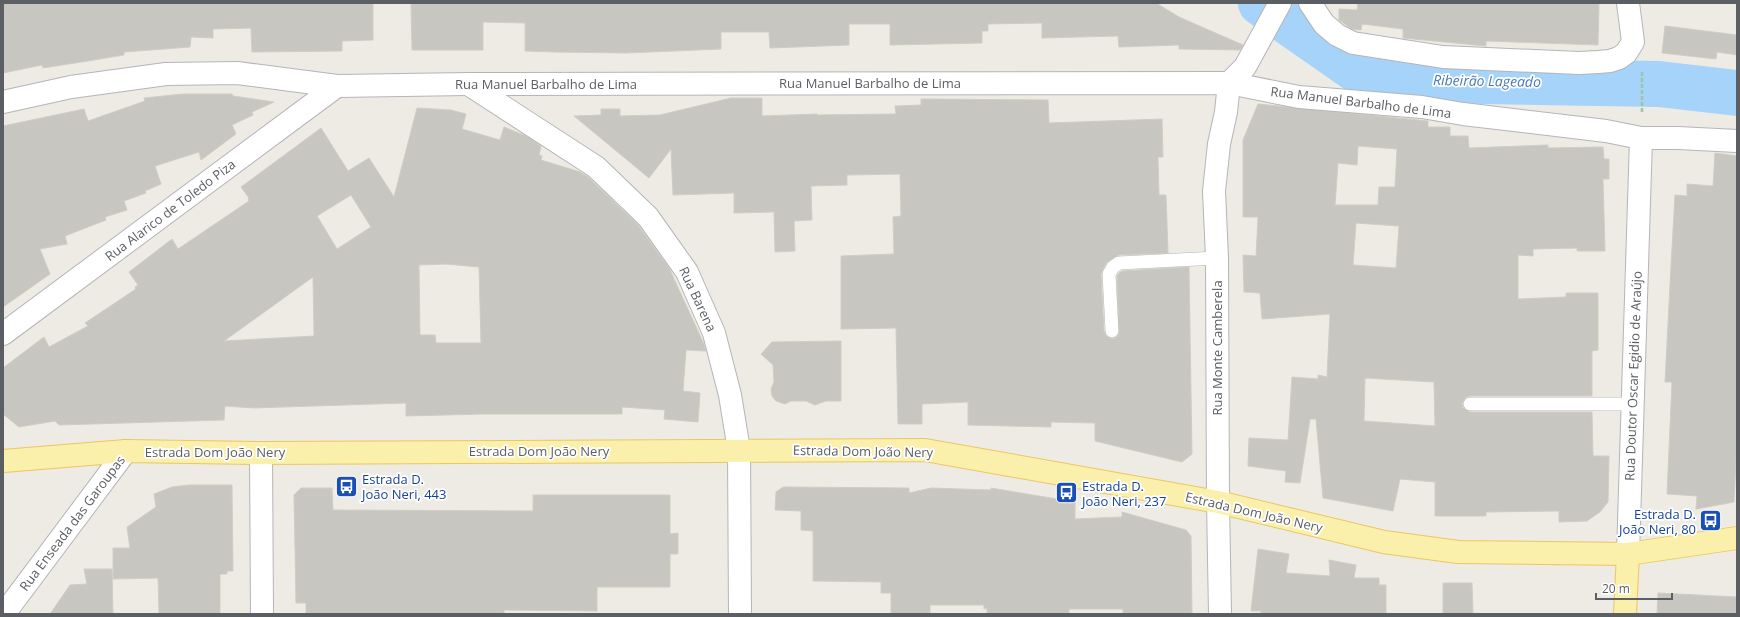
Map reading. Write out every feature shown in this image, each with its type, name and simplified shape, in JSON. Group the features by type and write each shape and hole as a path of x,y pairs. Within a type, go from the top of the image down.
{"main road":[{"name":"Estrada Dom João Nery","path":"3,461 126,451 261,453 925,450 1218,502 1384,542 1458,552 1628,554 1737,538"},
{"name":"Rua Doutor Oscar Egidio de Araújo","path":"1625,614 1628,554"}],"street":[{"path":"1310,3 1324,24 1337,35 1353,43 1442,57 1579,63 1610,61 1619,58 1626,53 1633,42 1628,3"},
{"path":"1229,83 1245,67 1278,6"},
{"name":"Rua Manuel Barbalho de Lima","path":"3,102 71,88 166,74 236,73 337,86 468,84 1229,83 1299,97 1422,107 1463,114 1606,131 1642,127 1678,138 1737,141"},
{"name":"Rua Monte Camberela","path":"1220,614 1217,258 1214,191 1219,144 1226,112 1229,83"},
{"name":"Rua Barena","path":"468,84 596,167 648,217 687,272 714,332 730,394 739,450 740,614"},
{"name":"Rua Alarico de Toledo Piza","path":"3,334 337,86"},
{"name":"Rua Doutor Oscar Egidio de Araújo","path":"1628,554 1642,127"},
{"name":"Rua Enseada das Garoupas","path":"4,614 126,451"},
{"path":"261,453 262,614"}],"lane":[{"path":"1112,331 1109,274 1113,267 1119,263 1217,258"},
{"path":"1470,404 1632,404"}],"path":[{"path":"1642,70 1642,127"}],"building":[{"path":"3,3 373,3 373,40 342,41 342,51 252,52 251,28 213,29 213,38 191,37 190,47 124,52 124,55 43,68 42,65 3,73"},
{"path":"411,3 1156,3 1179,17 1243,45 1240,50 1179,49 1179,45 1119,47 1118,36 1042,38 1042,23 988,24 988,31 982,31 982,43 890,45 890,24 849,24 849,45 770,48 769,32 721,32 721,49 626,53 555,52 525,51 525,23 483,22 483,50 412,50"},
{"path":"1358,3 1599,3 1598,45 1486,41 1486,46 1403,38 1403,29 1362,24 1361,30 1352,29 1339,20 1339,9 1357,10"},
{"path":"1665,26 1737,35 1737,55 1717,52 1716,59 1662,53"},
{"path":"183,94 232,94 233,96 274,102 252,112 253,115 232,125 236,134 201,160 199,152 155,166 161,184 145,191 146,193 124,201 127,210 105,217 106,220 65,236 67,244 40,249 50,274 3,307 3,126 84,109 88,121 145,101 144,98"},
{"path":"731,98 762,98 762,116 896,114 895,106 921,105 921,99 1048,100 1049,123 1162,119 1163,157 1158,157 1159,195 1166,195 1168,253 1119,255 1106,263 1101,274 1104,331 1106,336 1112,339 1116,338 1119,334 1117,276 1119,273 1122,271 1189,267 1192,454 1182,462 1095,441 1095,423 1051,422 1051,427 968,425 968,402 922,404 922,424 898,424 896,328 841,329 841,256 894,254 893,217 901,216 900,174 847,175 847,185 811,186 812,220 794,221 795,251 775,252 774,212 734,213 734,193 673,195 671,149 649,178 574,116 601,115 601,109 620,109 620,116 660,115"},
{"path":"1258,104 1428,121 1428,127 1450,127 1450,136 1468,136 1469,148 1548,145 1548,148 1603,147 1604,159 1609,159 1609,179 1603,179 1605,251 1577,251 1577,248 1533,249 1533,256 1518,255 1518,299 1566,297 1566,293 1598,293 1598,350 1592,351 1592,396 1470,396 1466,397 1462,404 1463,408 1470,412 1592,412 1593,456 1609,456 1608,502 1600,512 1587,521 1559,522 1559,511 1486,512 1486,516 1435,516 1435,482 1400,479 1393,511 1323,498 1316,419 1310,419 1300,483 1285,482 1286,471 1248,466 1249,438 1288,440 1292,377 1318,379 1318,375 1327,377 1330,314 1262,319 1260,293 1244,292 1243,255 1256,256 1258,217 1243,217 1243,140","holes":["1358,146 1397,149 1395,187 1379,187 1378,205 1335,205 1338,163 1357,165","1356,223 1399,226 1396,268 1353,265","1365,378 1434,382 1435,426 1364,421"]},
{"path":"417,108 451,110 466,114 462,129 500,140 504,127 526,136 541,146 539,155 542,156 541,160 580,172 588,177 638,225 669,268 703,342 706,351 686,350 683,391 700,393 698,422 664,419 665,410 622,407 622,414 483,414 406,416 406,403 253,408 225,406 224,420 59,425 55,421 19,427 3,414 3,368 44,337 49,347 88,326 85,323 136,289 135,287 138,285 129,272 172,239 178,249 249,201 249,198 241,187 321,128 348,171 369,158 394,197","holes":["351,195 371,227 337,249 317,216","446,264 479,267 481,343 436,343 435,335 420,335 419,265","313,277 314,336 224,341"]},
{"path":"1715,153 1737,156 1737,441 1734,502 1696,509 1697,496 1667,494 1672,382 1665,382 1671,266 1675,195 1687,196 1687,184 1713,186"},
{"path":"841,341 841,401 826,401 815,405 806,401 791,401 785,404 776,401 772,396 771,389 774,382 773,365 761,354 772,342"},
{"path":"189,485 232,485 233,571 227,571 227,574 220,574 220,614 159,614 158,578 113,579 113,548 130,548 127,527 156,507 154,494 172,487"},
{"path":"783,487 909,488 909,493 931,488 991,490 991,488 1075,502 1075,519 1122,517 1122,512 1186,530 1191,536 1192,614 1123,614 1123,609 1069,609 1069,614 987,614 987,608 984,609 984,605 930,605 930,614 891,614 891,593 881,593 881,582 813,581 813,531 801,530 801,511 775,510 776,492"},
{"path":"301,488 332,488 333,510 533,511 533,495 670,495 670,534 678,533 678,554 670,554 670,587 597,587 597,611 504,610 504,614 306,614 306,603 296,603 294,495"},
{"path":"1258,549 1289,554 1286,573 1330,576 1329,560 1356,565 1354,578 1379,578 1379,585 1386,585 1386,614 1261,614 1261,611 1251,611"},
{"path":"84,569 112,569 113,614 50,614 70,585 87,584"},
{"path":"1443,583 1472,583 1473,614 1443,614"},
{"path":"1658,593 1737,597 1737,614 1657,614"}],"waterway":[{"name":"Ribeirão Lageado","path":"1261,3 1370,79 1659,84 1737,93"}],"place":[{"name":"Estrada D. João Neri, 443","path":"346,486"},
{"name":"Estrada D. João Neri, 237","path":"1067,493"},
{"name":"Estrada D. João Neri, 80","path":"1711,521"}]}
